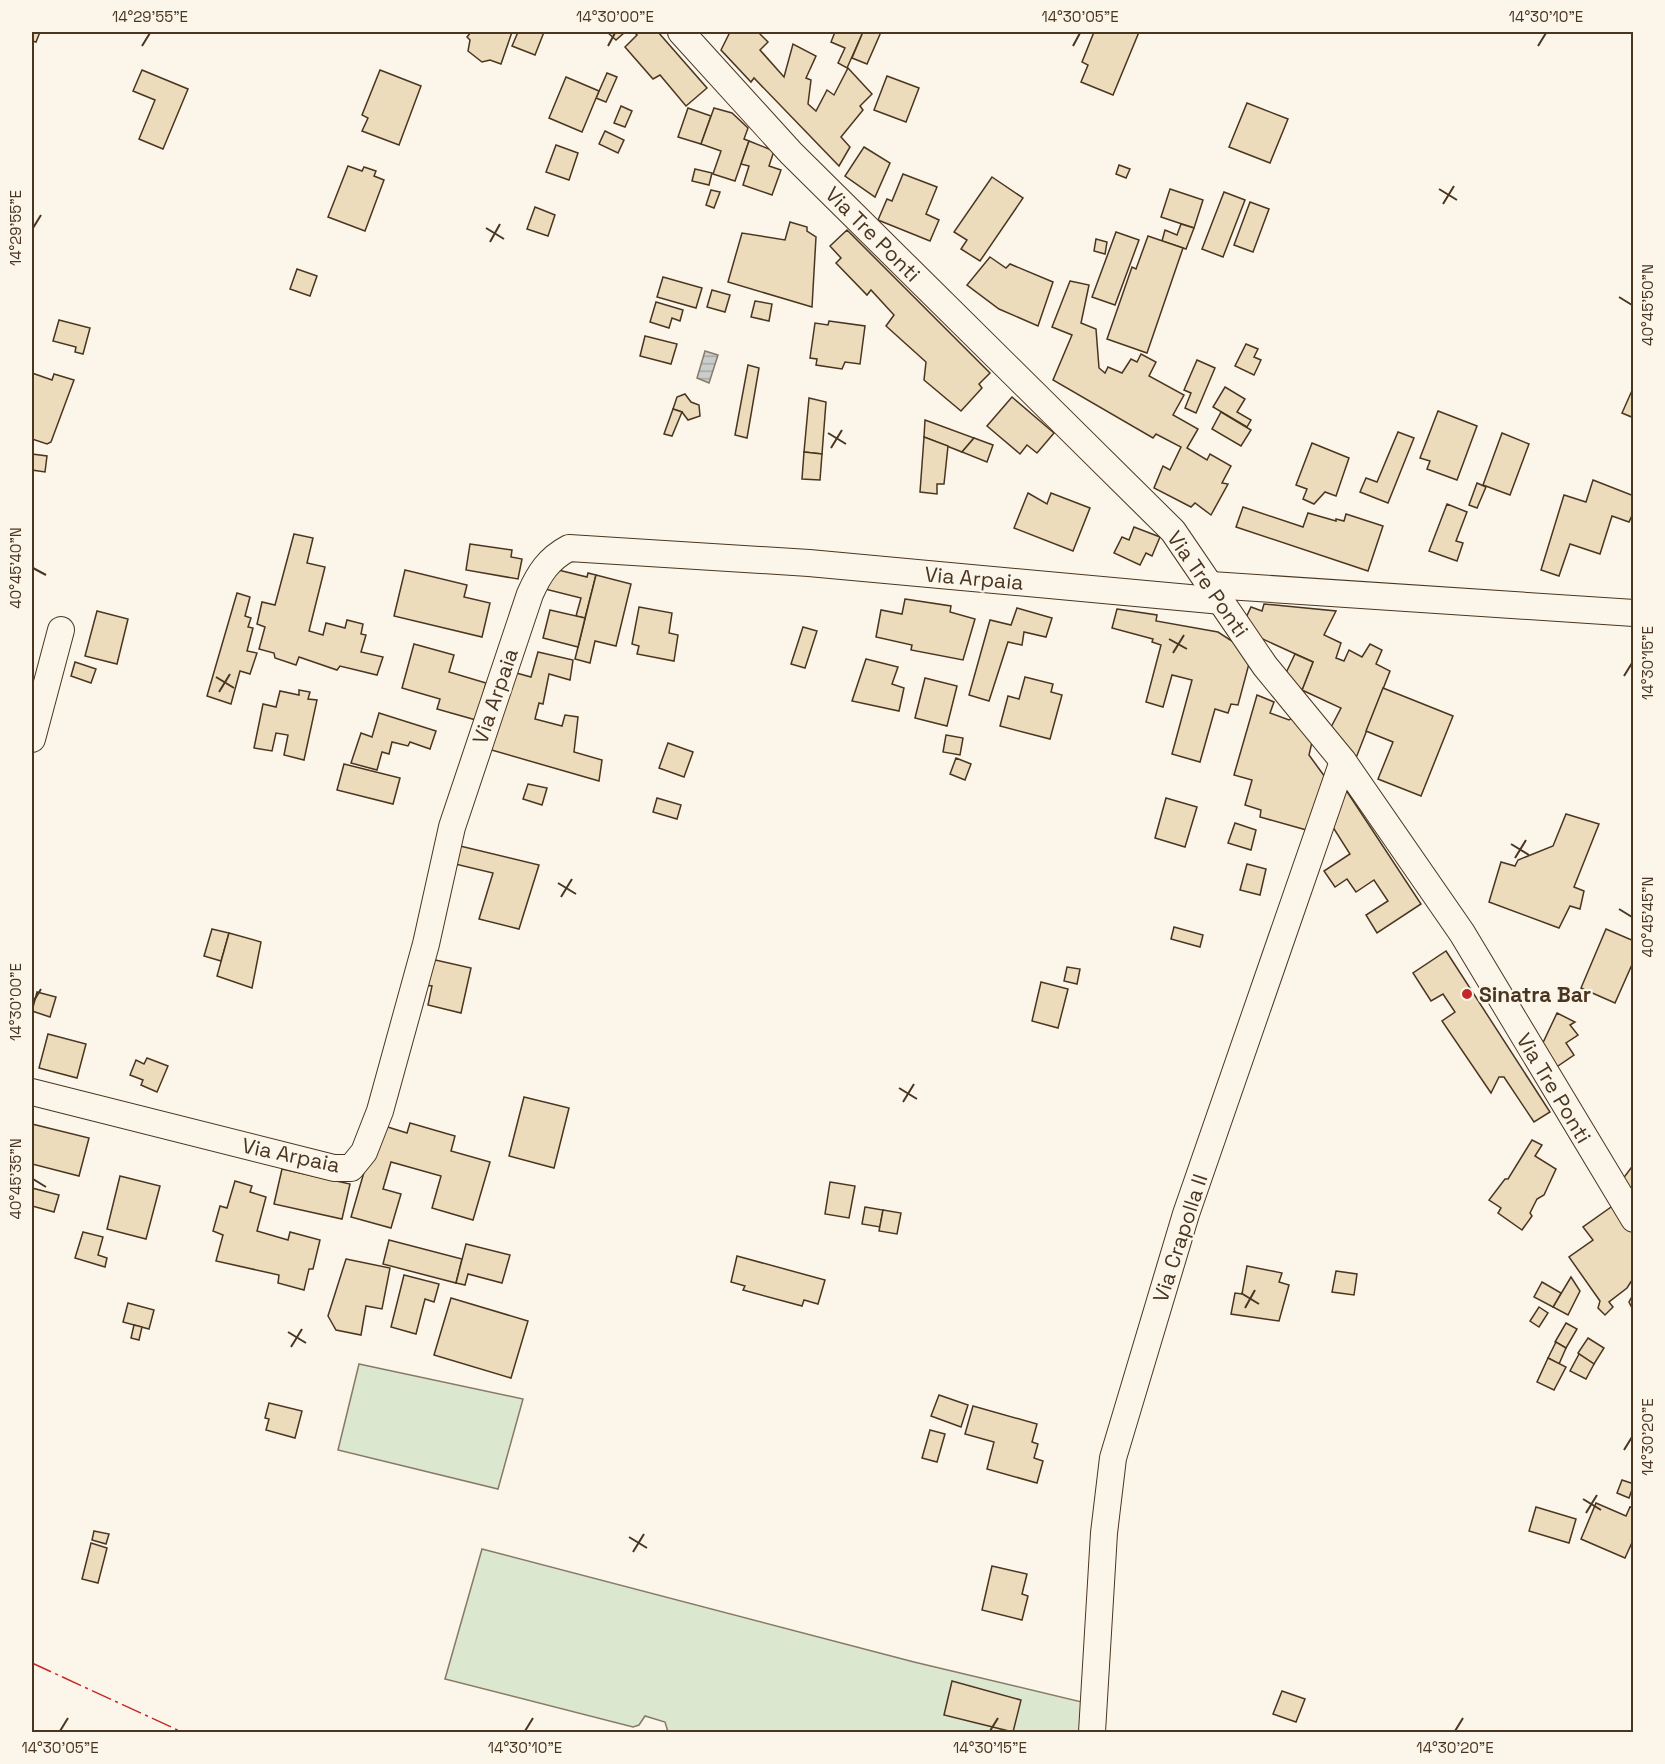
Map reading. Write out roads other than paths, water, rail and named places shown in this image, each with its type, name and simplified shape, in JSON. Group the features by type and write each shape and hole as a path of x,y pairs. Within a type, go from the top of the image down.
{"street":[{"name":"Via Tre Ponti","path":"681,32 791,153 1173,531 1264,666 1343,760 1462,933 1634,1219"},
{"name":"Via Arpaia","path":"32,1092 334,1168 351,1168 364,1152 380,1111 426,944 452,827 530,594 540,573 555,555 569,548 1216,593"},
{"path":"1216,593 1634,613"},
{"path":"32,739 61,630"},
{"name":"Via Crapolla II","path":"1092,1732 1104,1533 1116,1448 1186,1214 1343,760"}],"place":[{"name":"Sinatra Bar","path":"1467,994"}]}
